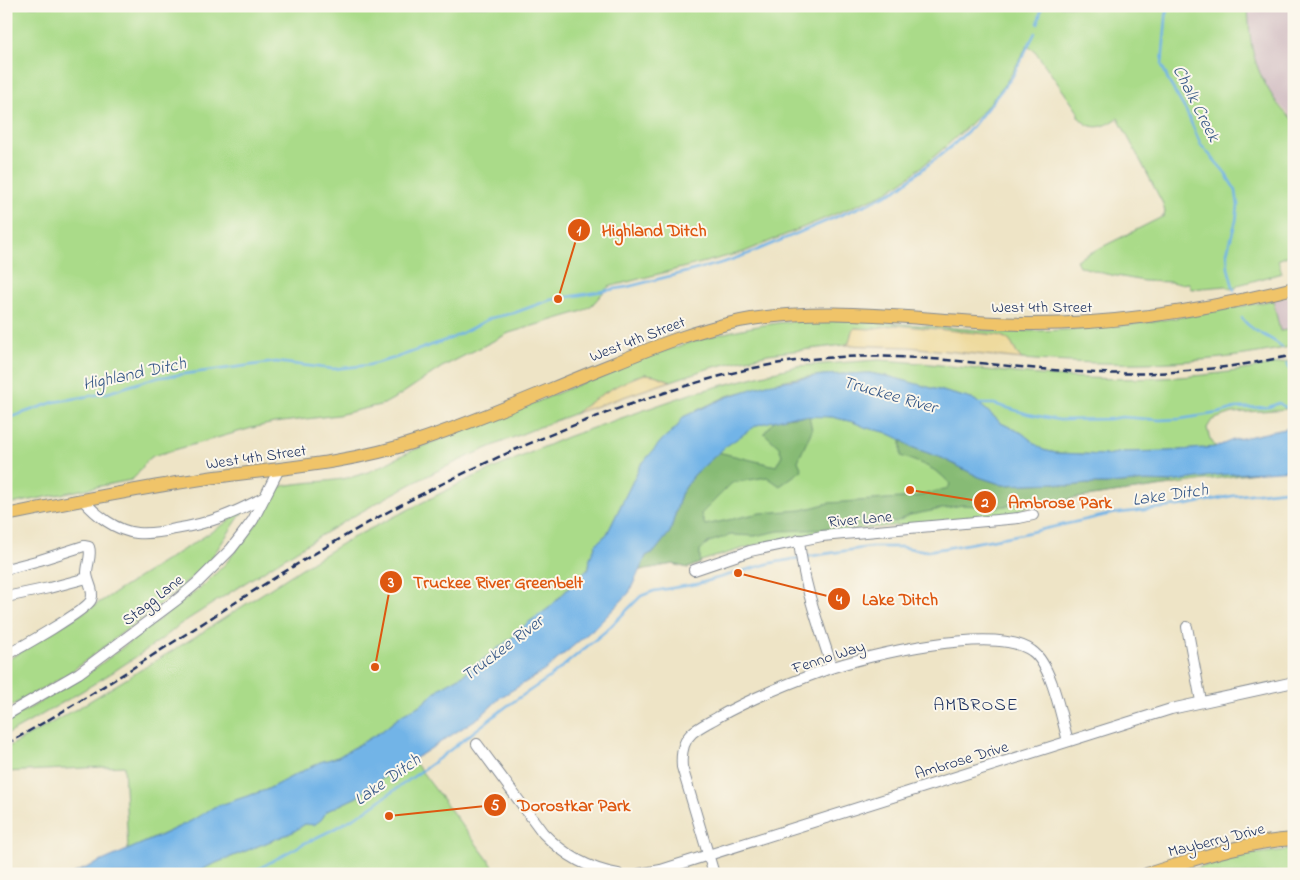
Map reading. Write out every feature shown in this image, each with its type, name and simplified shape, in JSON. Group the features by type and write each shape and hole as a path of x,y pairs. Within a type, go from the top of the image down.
{"main road":[{"name":"West 4th Street","path":"6,515 148,487 342,460 416,441 666,342 741,321 788,314 839,313 990,323 1062,324 1101,322 1183,312 1294,288"},
{"name":"Mayberry Drive","path":"1147,874 1233,848 1258,843 1294,840"}],"street":[{"name":"Stagg Lane","path":"6,715 79,673 198,582 231,549 253,520 279,469"},
{"path":"83,500 104,520 136,533 157,533 203,524 230,515 265,497"},
{"name":"River Lane","path":"694,570 750,551 800,545 840,534 1019,518 1032,515"},
{"path":"800,545 802,563 832,668"},
{"path":"6,569 84,546 89,547 91,551 87,578 92,590 90,603 6,655"},
{"path":"6,597 87,578"},
{"path":"1187,627 1201,701"},
{"name":"Fenno Way","path":"714,874 682,767 681,758 686,740 692,733 743,703 832,668 882,654 944,644 987,640 1016,643 1033,652 1045,666 1068,741"},
{"name":"Ambrose Drive","path":"639,874 661,870 1171,709 1294,682"},
{"path":"477,744 543,833 553,843 574,859 618,874"}],"shaded area":[{"path":"1248,6 1294,6 1294,120 1276,101 1264,83 1256,65 1249,28"},
{"path":"1294,296 1294,329 1280,332 1273,300"}],"green space":[{"path":"6,6 1248,6 1251,43 1256,64 1277,103 1294,120 1294,253 1278,260 1282,273 1238,285 1236,288 1231,289 1226,286 1191,289 1189,283 1144,281 1106,274 1079,266 1076,260 1164,216 1165,212 1163,204 1118,118 1108,124 1097,127 1083,121 1035,51 1027,46 997,94 958,136 898,185 881,195 744,252 608,287 592,305 583,311 509,333 442,367 384,404 338,415 274,423 252,428 153,456 131,480 6,505"},
{"path":"1273,300 1280,331 1294,329 1294,346 1260,353 1158,363 1090,363 1022,359 1007,339 997,335 895,325 869,329 855,328 852,331 849,343 844,345 768,354 710,368 671,381 645,374 634,377 576,413 458,461 358,514 179,625 155,644 113,672 6,735 6,722 85,676 203,586 226,563 255,526 275,488 340,479 368,472 423,446 671,349 733,331 795,321 856,320 980,330 1044,331 1143,323"},
{"path":"878,360 1083,378 1144,379 1204,375 1294,360 1294,410 1233,413 1212,420 1207,428 1210,439 1216,447 1124,452 1106,455 1056,453 1043,450 1022,433 1001,423 975,400 870,373 789,379 727,396 683,417 677,427 663,439 640,466 607,534 596,544 590,558 589,567 549,608 526,624 514,636 463,675 440,688 422,704 338,757 320,762 266,790 214,807 191,821 128,850 124,766 6,772 6,748 80,707 348,540 467,480 567,437 693,393 797,366"},
{"path":"809,415 832,417 853,422 901,439 1171,482 1219,475 1256,473 1033,504 1010,515 816,533 755,545 701,561 688,568 673,564 640,570 668,535 674,522 681,494 703,465 725,445 757,425 776,419"},
{"path":"809,415 812,430 798,461 802,470 780,486 767,477 732,483 701,514 705,525 760,513 802,510 829,503 915,497 948,488 950,484 945,478 928,467 901,456 901,439 911,447 942,458 979,477 1003,485 1055,483 1068,486 1147,481 1171,482 1172,485 1041,503 995,507 962,505 910,515 896,522 832,529 779,531 755,536 731,535 709,542 700,550 700,563 688,568 673,564 640,570 646,556 655,551 670,532 681,494 694,475 718,452 776,466 782,455 779,447 764,433 776,419"},
{"path":"246,507 210,560 190,579 154,609 68,674 6,709 6,661 224,524"},
{"path":"413,760 499,874 195,874 211,865 293,832 305,824 321,820 327,811 357,797 368,787"},
{"path":"1294,849 1294,872 1177,874 1238,856"}],"sand":[{"path":"895,325 997,335 1007,339 1022,359 909,347 844,345 849,343 852,331 855,328 869,329"},
{"path":"645,374 671,381 576,413 609,390"}],"water":[{"name":"Truckee River","path":"869,373 891,377 975,400 1001,423 1022,433 1043,450 1056,453 1106,455 1124,452 1216,447 1233,440 1294,427 1294,470 1219,475 1171,482 1147,481 1068,486 1055,483 1003,485 979,477 942,458 911,447 885,432 867,428 853,422 832,417 793,416 757,425 725,447 694,475 681,494 670,532 655,551 646,556 629,593 599,624 544,671 501,697 481,716 368,787 357,797 327,811 321,820 314,825 305,824 293,832 211,865 195,874 72,874 155,838 191,821 214,807 266,790 320,762 338,757 382,731 402,715 422,704 440,688 463,675 514,636 526,624 549,608 589,568 590,558 596,544 607,534 640,466 663,439 677,427 683,417 727,397 767,384 823,375"}],"waterway":[{"name":"Highland Ditch","path":"1038,24 1042,6"},
{"name":"Chalk Creek","path":"1167,7 1162,65 1201,145 1223,170 1236,191 1238,206 1236,221 1227,252 1228,268 1234,290"},
{"name":"Highland Ditch","path":"6,419 54,402 107,393 154,378 276,362 333,369 369,365 452,338 491,318 514,313 550,300 627,287 722,263 748,254 867,204 896,190 909,180 953,145 973,126 1012,77 1035,33"},
{"name":"Chalk Creek","path":"1242,318 1256,331 1282,347"},
{"name":"Chalk Creek","path":"1287,363 1290,370"},
{"path":"979,404 994,404 1028,414 1059,420 1122,417 1160,420 1180,419 1219,413 1236,408 1269,407 1279,403 1285,407 1294,406"},
{"name":"Lake Ditch","path":"805,557 870,547 901,547 927,551 1022,534 1111,514 1294,489"},
{"name":"Lake Ditch","path":"249,874 364,812 441,757 507,706 550,677 607,630 641,596 654,591 697,584 771,563 800,558"}],"railway":[{"path":"6,744 90,695 254,590 409,500 483,464 558,432 634,403 694,384 774,364 831,357 867,356 938,359 1080,372 1134,374 1241,365 1294,355"}],"place":[{"name":"Highland Ditch","path":"558,299"},
{"name":"Ambrose Park","path":"910,490"},
{"name":"Lake Ditch","path":"738,573"},
{"name":"Truckee River Greenbelt","path":"375,667"},
{"name":"Dorostkar Park","path":"389,816"}],"district":[{"name":"AMBROSE","path":"976,704"}]}
